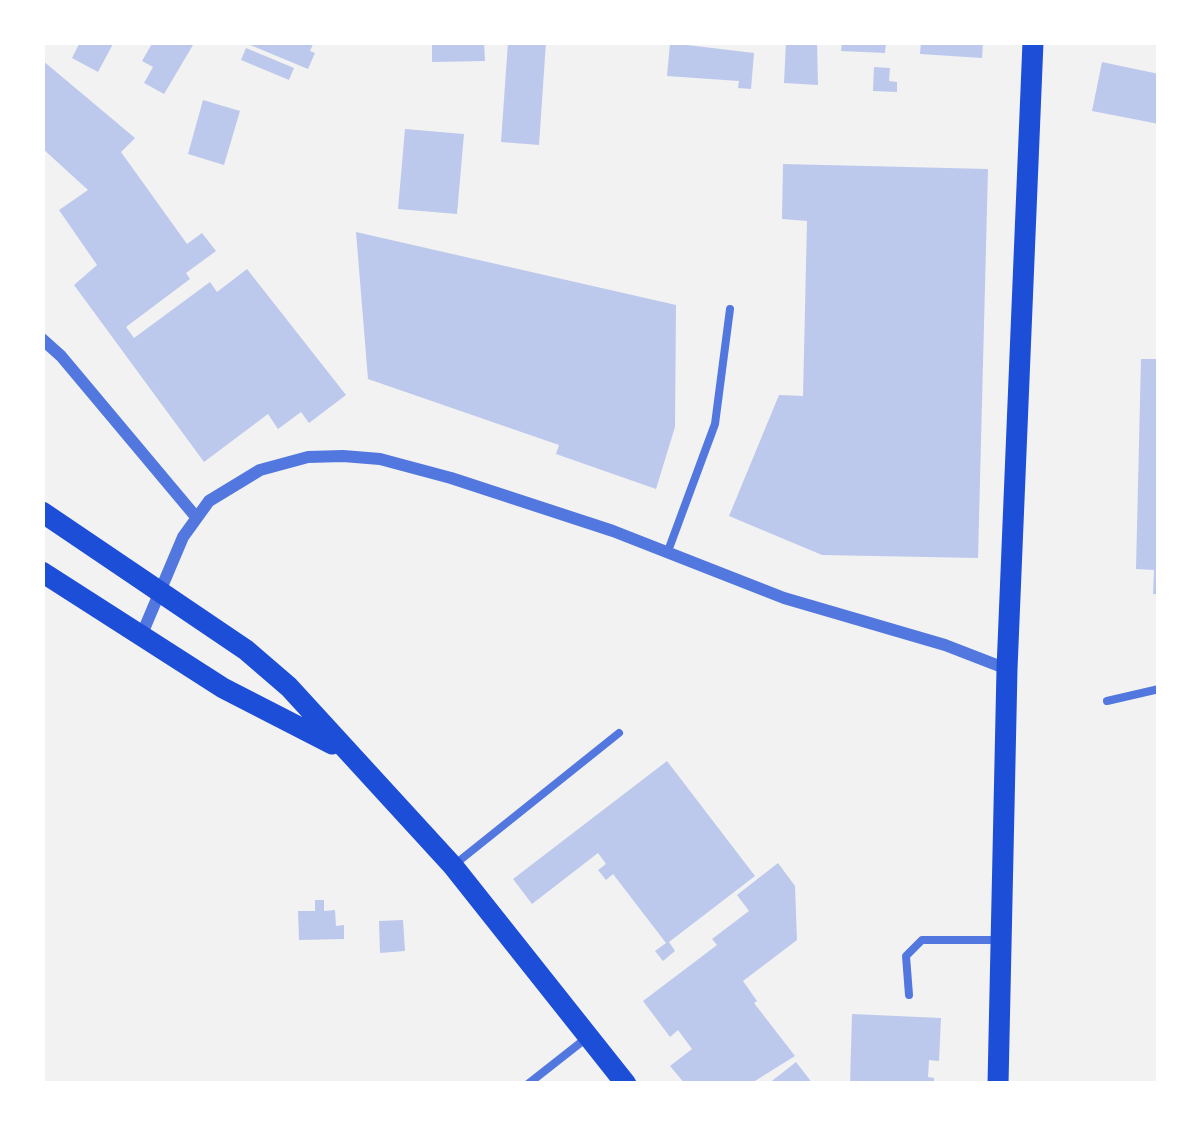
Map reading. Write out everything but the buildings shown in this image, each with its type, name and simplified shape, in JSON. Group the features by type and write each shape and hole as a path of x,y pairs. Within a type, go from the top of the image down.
{"main road":[{"path":"998,1084 1007,669 1034,42"},
{"path":"42,512 161,590 290,687 453,866 626,1084"},
{"path":"42,572 224,688 343,750"}],"street":[{"path":"42,339 196,517"},
{"path":"142,634 178,548 208,501 260,470 308,457 343,456 380,459 451,478 667,552 784,598 945,645 1007,669"}],"lane":[{"path":"667,552 715,424 730,309"},
{"path":"1107,700 1159,689"},
{"path":"453,866 620,733"},
{"path":"909,994 907,956 922,940 1001,940"},
{"path":"527,1084 590,1036"}]}
